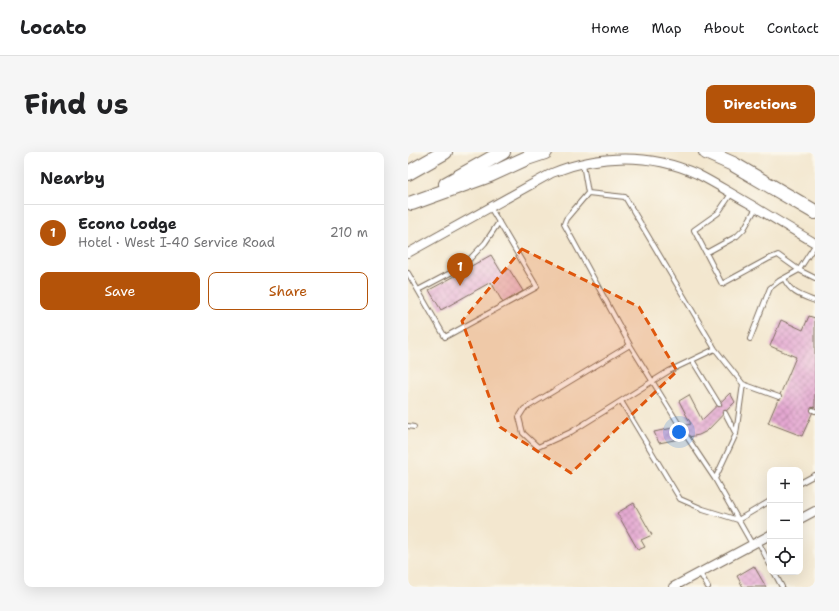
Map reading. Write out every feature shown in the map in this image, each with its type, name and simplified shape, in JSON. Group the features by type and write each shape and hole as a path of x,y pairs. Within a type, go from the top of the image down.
{"highway":[{"path":"408,173 445,152"},
{"path":"410,204 503,152"},
{"path":"410,204 490,175 527,158 545,152"},
{"path":"706,152 733,164 815,212"}],"street":[{"path":"408,253 552,173 583,163 620,158 638,158 661,162 696,174 731,193 815,244"},
{"path":"803,517 815,510"},
{"path":"673,587 767,537"}],"lane":[{"path":"583,163 588,193 566,219 564,224 630,345 680,426"},
{"path":"588,193 625,197 715,349 743,384 779,397"},
{"path":"731,193 718,213 694,230 722,284 778,255 799,270 815,278"},
{"path":"408,273 445,337 537,287 490,207"},
{"path":"706,253 737,236 744,229 756,208"},
{"path":"464,265 485,243 499,222"},
{"path":"750,339 770,288 799,270 815,244"},
{"path":"418,290 454,271"},
{"path":"784,278 794,293 815,301"},
{"path":"630,345 524,409 519,417 523,433 538,447 571,432 652,381 715,349"},
{"path":"692,360 719,404"},
{"path":"715,479 736,434 743,384"},
{"path":"621,401 680,499 703,509 738,520 767,503"},
{"path":"725,412 736,434"},
{"path":"408,426 414,427"},
{"path":"687,438 715,479 738,520 767,561"},
{"path":"803,481 815,475"},
{"path":"700,572 708,587"},
{"path":"776,575 782,587"}],"highlighted area":[{"path":"522,249 639,307 677,371 571,473 500,427 462,321"}],"building":[{"path":"491,255 502,273 509,269 523,291 503,303 491,282 441,310 429,290 457,275 452,267 462,261 466,269"},
{"path":"809,316 815,318 815,407 802,436 768,423 796,357 770,346 781,320 803,330"},
{"path":"730,393 735,402 707,431 699,435 659,443 654,432 691,424 679,401 689,395 702,420"},
{"path":"634,503 652,535 641,540 645,547 638,550 617,513"},
{"path":"754,566 766,587 743,587 737,576"}],"place":[{"name":"Econo Lodge","path":"460,286"}]}
